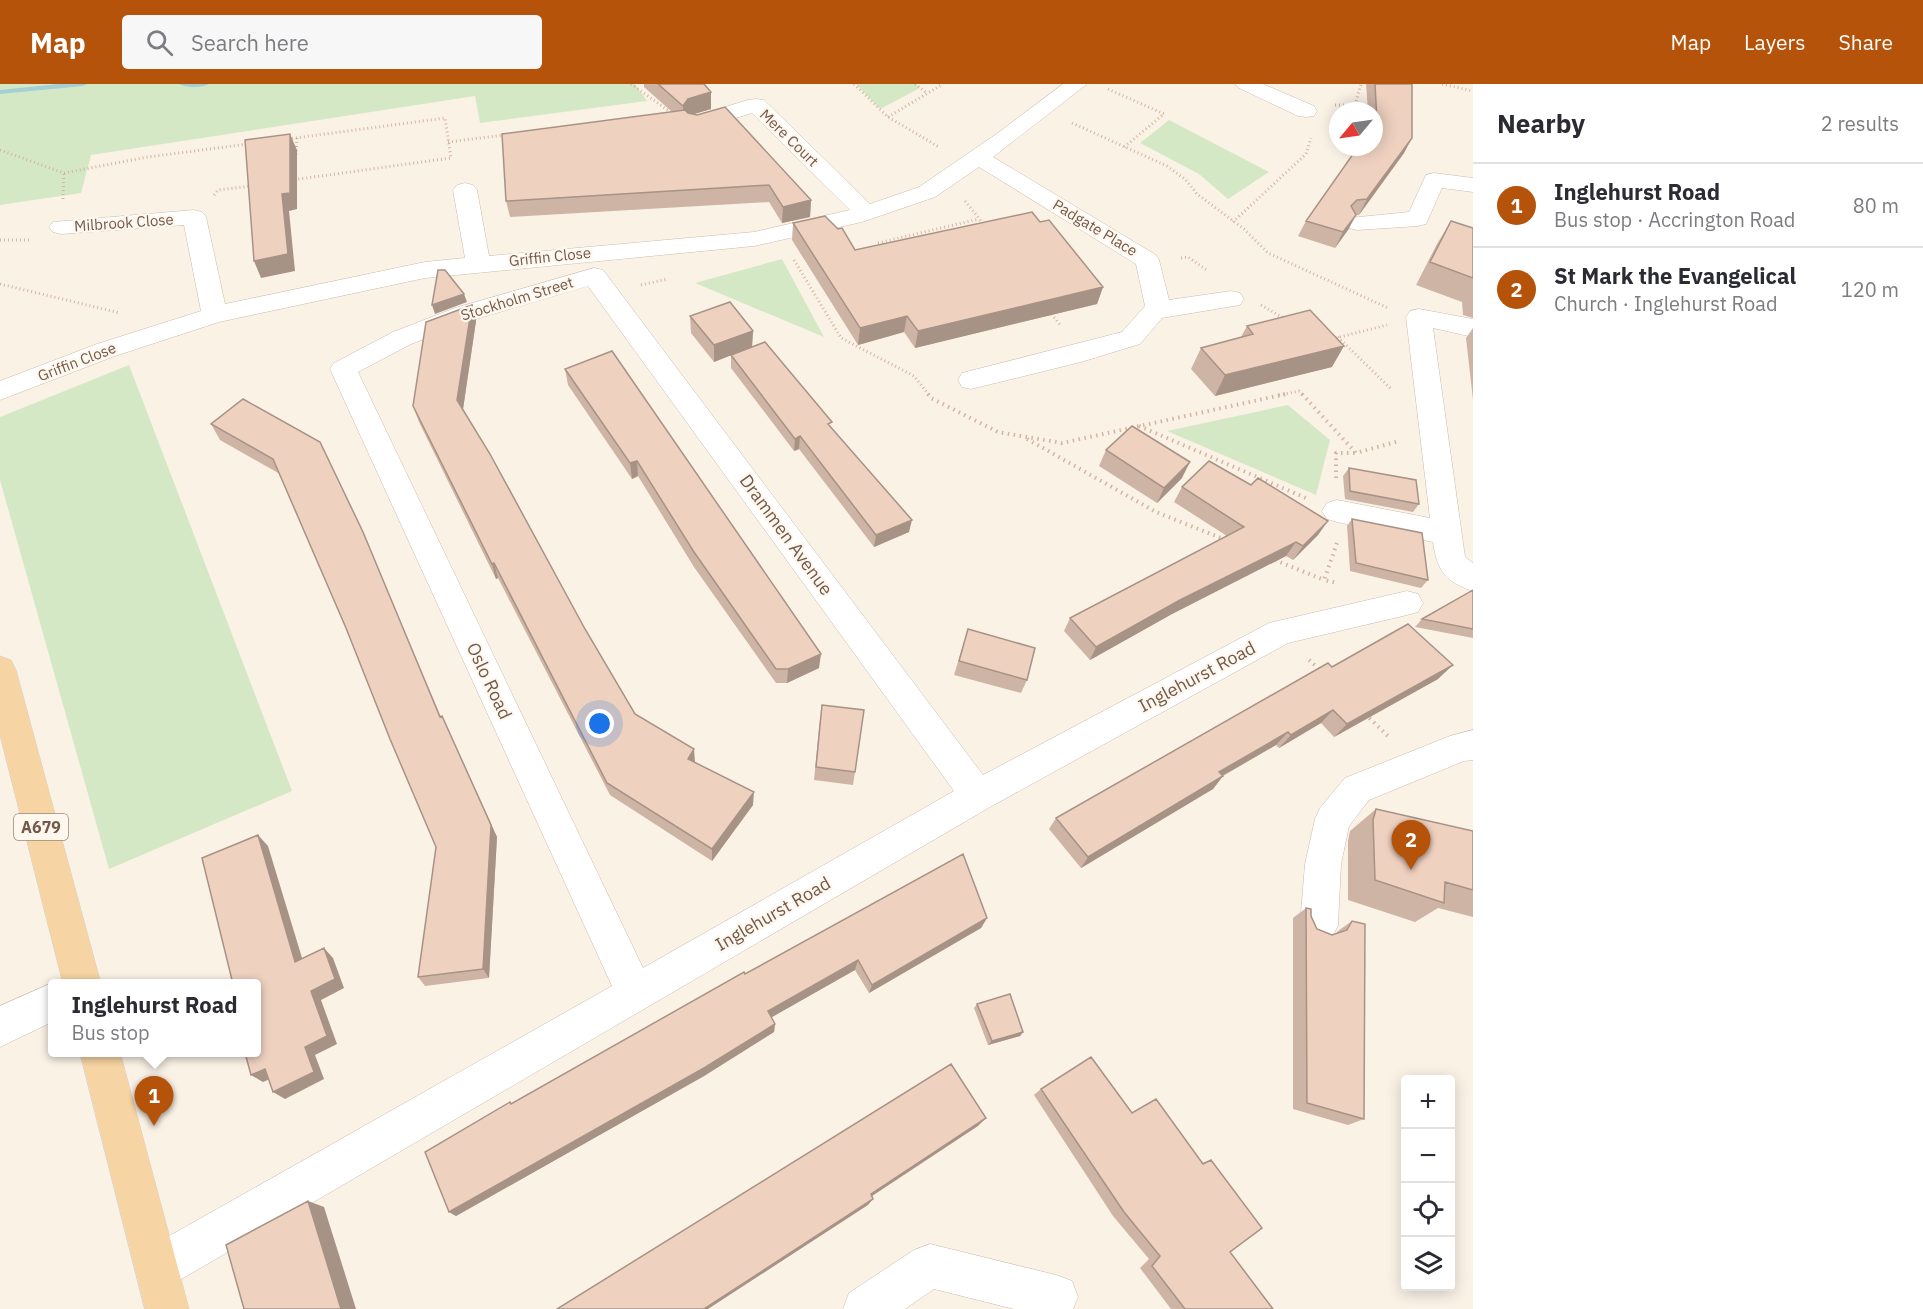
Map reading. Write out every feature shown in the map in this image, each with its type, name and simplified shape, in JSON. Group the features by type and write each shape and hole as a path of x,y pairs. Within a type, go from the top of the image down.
{"main road":[{"name":"A679","path":"0,670 81,979"},
{"path":"101,1057 167,1309"}],"street":[{"name":"Griffin Close","path":"0,392 106,350 214,315 425,270 662,246 754,240 859,215 927,192 973,161 1076,84"},
{"path":"1246,84 1306,111"},
{"name":"Mere Court","path":"697,123 756,105 859,215"},
{"name":"Padgate Place","path":"973,161 1147,260 1158,307 1155,311"},
{"path":"1357,223 1418,219 1434,180 1473,185"},
{"path":"465,190 478,265"},
{"name":"Milbrook Close","path":"61,227 194,218 214,315"},
{"name":"Stockholm Street","path":"343,369 402,338 464,314 594,276"},
{"name":"Drammen Avenue","path":"594,276 978,795"},
{"path":"971,380 1082,353 1131,338 1155,311 1229,291"},
{"path":"1473,328 1419,317 1451,563 1473,579"},
{"name":"Oslo Road","path":"343,369 634,993"},
{"path":"1337,511 1447,533"},
{"name":"Inglehurst Road","path":"157,1268 978,795 1280,632 1407,603"},
{"path":"1319,926 1323,864 1333,819 1357,789 1462,746 1473,745"},
{"path":"0,1027 48,1004"},
{"path":"865,1309 930,1266 1056,1297"}],"path":[{"path":"631,84 662,108 697,123"},
{"path":"854,84 888,117 973,161"},
{"path":"915,84 927,93"},
{"path":"888,117 943,84"},
{"path":"1442,84 1473,91"},
{"path":"1106,88 1164,114 1124,147"},
{"path":"1233,222 1306,154 1312,135 1306,111"},
{"path":"285,139 445,118 451,158 285,181"},
{"path":"1062,118 1167,166 1186,180 1197,194 1233,222 1268,254 1390,310"},
{"path":"448,142 507,135"},
{"path":"296,159 297,138"},
{"path":"0,150 64,172 148,157 251,144"},
{"path":"296,169 296,180"},
{"path":"947,179 987,229"},
{"path":"194,218 218,190 262,184"},
{"path":"859,215 868,245 979,219"},
{"path":"0,240 33,240"},
{"path":"788,251 841,338 914,376 931,398 998,432 1062,443 1299,391 1356,453 1434,432"},
{"path":"1147,260 1188,257 1229,291 1293,324"},
{"path":"0,284 130,315"},
{"path":"1048,309 1082,353"},
{"path":"1330,339 1389,324"},
{"path":"1338,337 1434,432"},
{"path":"1139,426 1337,511"},
{"path":"1023,436 1156,512 1230,542"},
{"path":"1272,558 1324,580"},
{"path":"1280,632 1323,673"},
{"path":"1357,706 1416,764"}],"green space":[{"path":"0,84 635,84 647,101 480,123 475,96 91,155 81,193 0,205"},
{"path":"856,84 916,84 920,88 880,109"},
{"path":"1169,120 1269,172 1228,199 1199,174 1140,143"},
{"path":"782,259 824,337 695,283"},
{"path":"129,365 292,791 109,869 0,480 0,417"},
{"path":"1288,405 1330,440 1316,495 1167,431"}],"building":[{"path":"658,84 704,84 711,92 688,99 683,106"},
{"path":"1375,84 1412,84 1412,138 1367,199 1357,200 1351,206 1356,215 1343,232 1306,221 1352,156 1383,156 1383,102 1376,102"},
{"path":"725,107 811,200 783,207 769,185 506,201 502,134 685,110 697,115"},
{"path":"290,134 290,193 282,194 288,254 254,261 245,140"},
{"path":"1032,212 1040,222 1049,220 1103,287 918,331 907,316 860,328 793,223 825,216 838,229 842,228 855,250"},
{"path":"1451,221 1473,228 1473,278 1430,262"},
{"path":"438,270 445,270 464,294 432,305"},
{"path":"730,302 753,331 714,345 690,316"},
{"path":"472,305 457,400 490,454 585,629 635,714 694,749 688,759 754,792 712,849 607,783 494,563 492,564 413,406 426,322"},
{"path":"1310,310 1344,346 1225,375 1201,348 1253,334 1247,326"},
{"path":"765,342 832,422 828,424 912,520 876,535 800,436 795,439 731,355"},
{"path":"612,351 821,654 788,669 776,669 694,552 637,461 630,463 565,369"},
{"path":"243,399 320,442 363,532 440,717 442,716 491,825 483,969 418,977 436,847 346,628 273,459 211,424"},
{"path":"1132,426 1190,462 1164,488 1106,450"},
{"path":"1209,461 1251,485 1258,478 1328,521 1303,546 1296,542 1180,600 1096,647 1070,618 1244,527 1182,487"},
{"path":"1349,468 1416,480 1419,504 1350,491"},
{"path":"1352,519 1422,533 1428,580 1356,563"},
{"path":"1473,590 1473,629 1422,619"},
{"path":"1408,624 1453,665 1347,724 1333,710 1291,735 1288,732 1219,772 1223,776 1088,857 1056,818 1328,663 1332,667"},
{"path":"968,629 1035,648 1027,680 959,661"},
{"path":"822,705 864,710 855,772 816,767"},
{"path":"1376,809 1473,831 1473,890 1445,882 1444,903 1375,880 1373,820"},
{"path":"258,835 295,962 324,948 335,979 311,991 327,1036 305,1047 314,1072 273,1092 265,1069 251,1075 246,1057 261,1057 261,979 232,979 202,858"},
{"path":"963,854 987,918 872,985 858,960 768,1011 775,1024 704,1068 449,1212 425,1152 744,972 745,974"},
{"path":"1306,908 1311,909 1311,916 1317,929 1332,935 1347,930 1352,921 1365,924 1364,1119 1307,1103"},
{"path":"1010,994 1023,1032 992,1041 977,1004"},
{"path":"1091,1057 1132,1113 1156,1099 1203,1164 1211,1160 1262,1228 1230,1252 1273,1309 1185,1309 1152,1266 1160,1256 1124,1212 1041,1089"},
{"path":"951,1064 986,1118 871,1194 873,1199 704,1309 557,1309"},
{"path":"308,1201 341,1309 244,1309 226,1245"}],"waterway":[{"path":"0,92 83,84"},
{"path":"183,84 205,84"}],"place":[{"name":"St Mark the Evangelical","path":"1411,870"},
{"name":"Inglehurst Road","path":"154,1126"}]}
